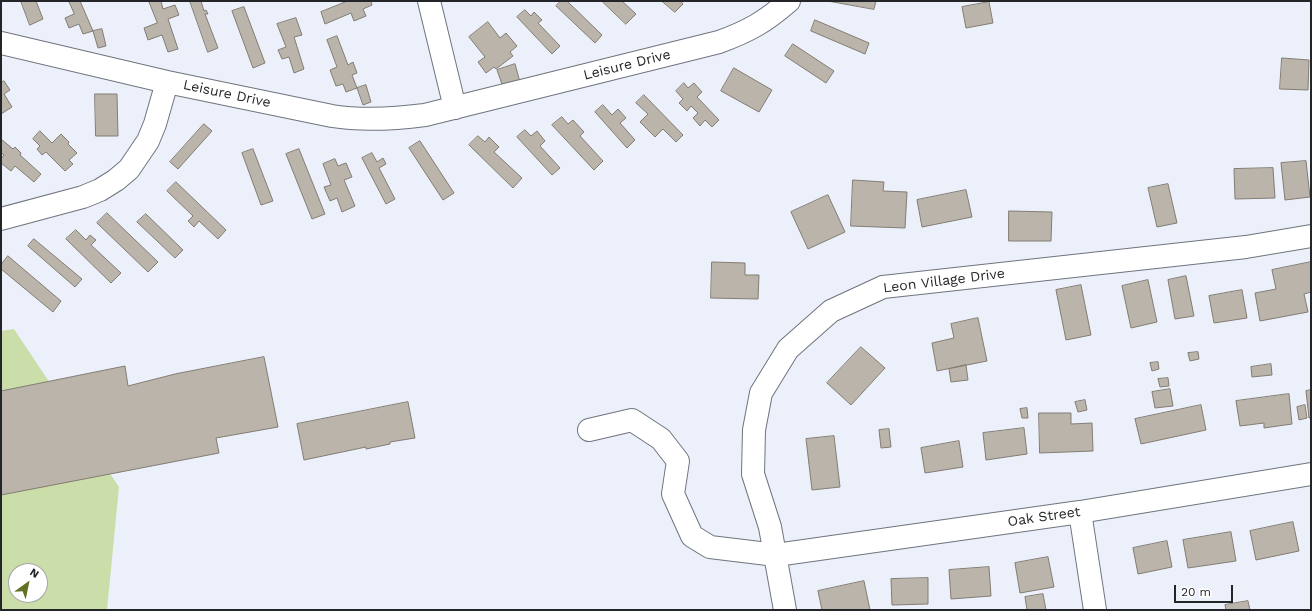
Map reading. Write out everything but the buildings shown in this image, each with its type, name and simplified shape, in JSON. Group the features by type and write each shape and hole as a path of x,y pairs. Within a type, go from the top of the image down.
{"street":[{"path":"429,1 455,108"},
{"name":"Leisure Drive","path":"1,43 167,82 332,116 354,119 400,118 425,115 455,108 719,42 754,28 769,18 789,1"},
{"path":"1,219 83,197 100,190 116,180 129,169 148,141 155,124 167,82"},
{"name":"Leon Village Drive","path":"785,610 770,527 753,474 754,430 761,393 788,349 831,311 883,287 1246,247 1311,236"},
{"name":"Oak Street","path":"589,430 632,420 661,439 678,461 673,494 692,536 710,548 776,554 1080,512 1311,474"},
{"path":"1080,512 1095,610"}],"green space":[{"path":"14,329 119,487 107,610 1,610 1,331"}]}
